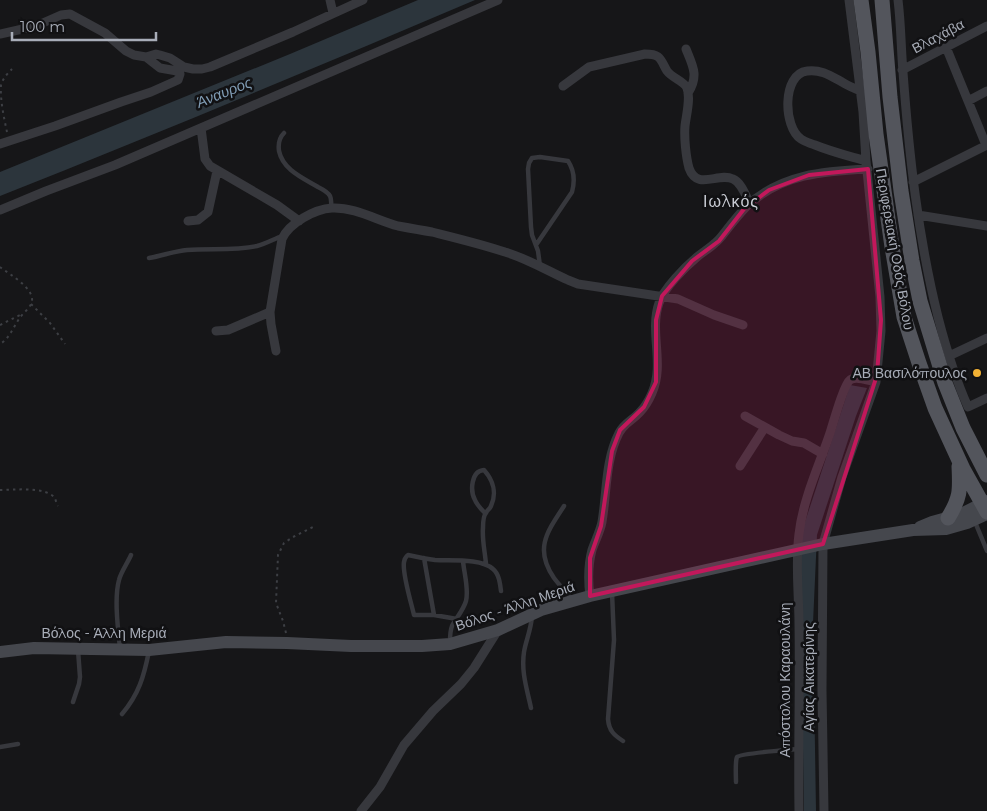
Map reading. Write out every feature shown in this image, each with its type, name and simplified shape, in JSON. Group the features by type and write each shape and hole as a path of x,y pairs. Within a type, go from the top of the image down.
{"main road":[{"name":"Περιφερειακή Οδός Βόλου","path":"861,0 876,134 892,248 907,329 929,391 958,459 983,510"},
{"name":"Περιφερειακή Οδός Βόλου","path":"882,0 891,106 901,191 920,301 945,382 963,428 987,475"},
{"path":"948,518 957,502 960,491 958,459"},
{"name":"Βόλος - Άλλη Μεριά","path":"913,530 961,514 983,510"},
{"name":"Βόλος - Άλλη Μεριά","path":"0,652 34,648 149,650 218,643 287,643 351,646 450,644 498,630 532,614 573,600 612,590 823,544 913,530 942,529 957,526 983,510"}],"street":[{"path":"330,0 333,13"},
{"path":"0,34 36,26 61,15 70,14 105,33 130,54 146,57 156,54 170,58 184,67 192,69 206,68 293,32 363,0"},
{"path":"0,210 115,165 498,0"},
{"name":"Αγίας Αικατερίνης","path":"824,811 822,690 823,544 842,477 876,382 881,320 863,112 849,0"},
{"path":"898,0 902,70 913,182 931,286 949,356 968,407 987,398"},
{"name":"Βλαχάβα","path":"902,70 987,26"},
{"path":"913,182 987,145 946,47"},
{"path":"686,49 695,80 688,93 685,133 689,168 692,174 700,180 732,178 738,183 750,204"},
{"path":"563,86 594,65 653,54 661,58 671,76 684,84 688,93"},
{"path":"4,143 151,92 178,80 180,77 177,70 160,68 146,57"},
{"path":"860,91 824,72 807,71 798,75 792,84 788,107 791,128 801,140 867,165"},
{"path":"968,101 987,91"},
{"path":"201,128 205,159 210,166 277,205 299,221"},
{"path":"590,596 590,558 601,526 612,451 620,430 644,407 650,398 656,382 655,334 658,308 662,296 692,261 718,241 750,204 769,190 790,180 809,175 867,165"},
{"path":"188,220 198,220 208,212 217,170"},
{"path":"276,351 270,324 270,312 283,235 299,221 314,212 331,208 358,212 398,226 431,232 506,252 578,284 678,299 743,325"},
{"path":"918,215 987,226"},
{"path":"216,331 228,330 270,312"},
{"path":"949,356 987,338"},
{"name":"Απόστολου Καραουλάνη","path":"799,811 798,549 801,521 810,488 848,381 854,378 876,382"},
{"path":"745,416 792,441 804,443 823,454"},
{"path":"740,466 766,428"},
{"path":"361,811 380,786 404,745 433,711 461,684 474,668 498,630"}],"lane":[{"path":"284,133 279,140 278,149 284,164 296,174 322,188 330,195 331,208"},
{"path":"536,245 572,192 574,186 572,167 568,161 540,156 532,158 529,163 530,227 541,267"},
{"path":"149,258 177,251 252,247 283,235"},
{"path":"485,513 476,502 472,492 473,481 478,470 484,470 488,474 494,490 491,506 485,513 482,530 486,564"},
{"path":"564,506 547,534 543,548 548,567 553,576 573,600"},
{"path":"983,510 987,551"},
{"path":"457,619 434,615 414,615 404,565 404,559 408,555 486,564 497,574 501,591"},
{"path":"120,649 117,609 118,583 120,575 131,556"},
{"path":"424,558 434,615"},
{"path":"450,644 452,626 467,600 463,561"},
{"path":"612,590 614,640 608,720 614,735 623,740"},
{"path":"531,708 523,666 532,614"},
{"path":"73,702 80,677 78,648"},
{"path":"122,714 140,688 149,650"},
{"path":"0,747 18,744"},
{"path":"736,782 737,757 798,749"}],"path":[{"path":"4,143 2,84 12,69"},
{"path":"0,268 29,290 32,297 31,304 22,314 7,339 0,344"},
{"path":"31,304 50,323 65,344"},
{"path":"0,325 22,314"},
{"path":"0,490 39,490 55,498 58,506"},
{"path":"287,643 283,620 276,603 278,555 284,544 293,537 315,526"}],"highlighted area":[{"path":"868,169 881,320 877,375 823,544 590,596 590,558 601,526 612,451 620,430 644,407 656,382 656,320 662,296 692,261 719,241 744,209 769,190 809,175"}],"water":[{"name":"Άναυρος","path":"418,0 475,0 238,100 0,196 0,172"},
{"path":"850,385 867,388 817,535 813,623 816,811 804,811 801,534"}],"place":[{"name":"ΑΒ Βασιλόπουλος","path":"977,373"}],"district":[{"name":"Ιωλκός","path":"731,201"}]}
